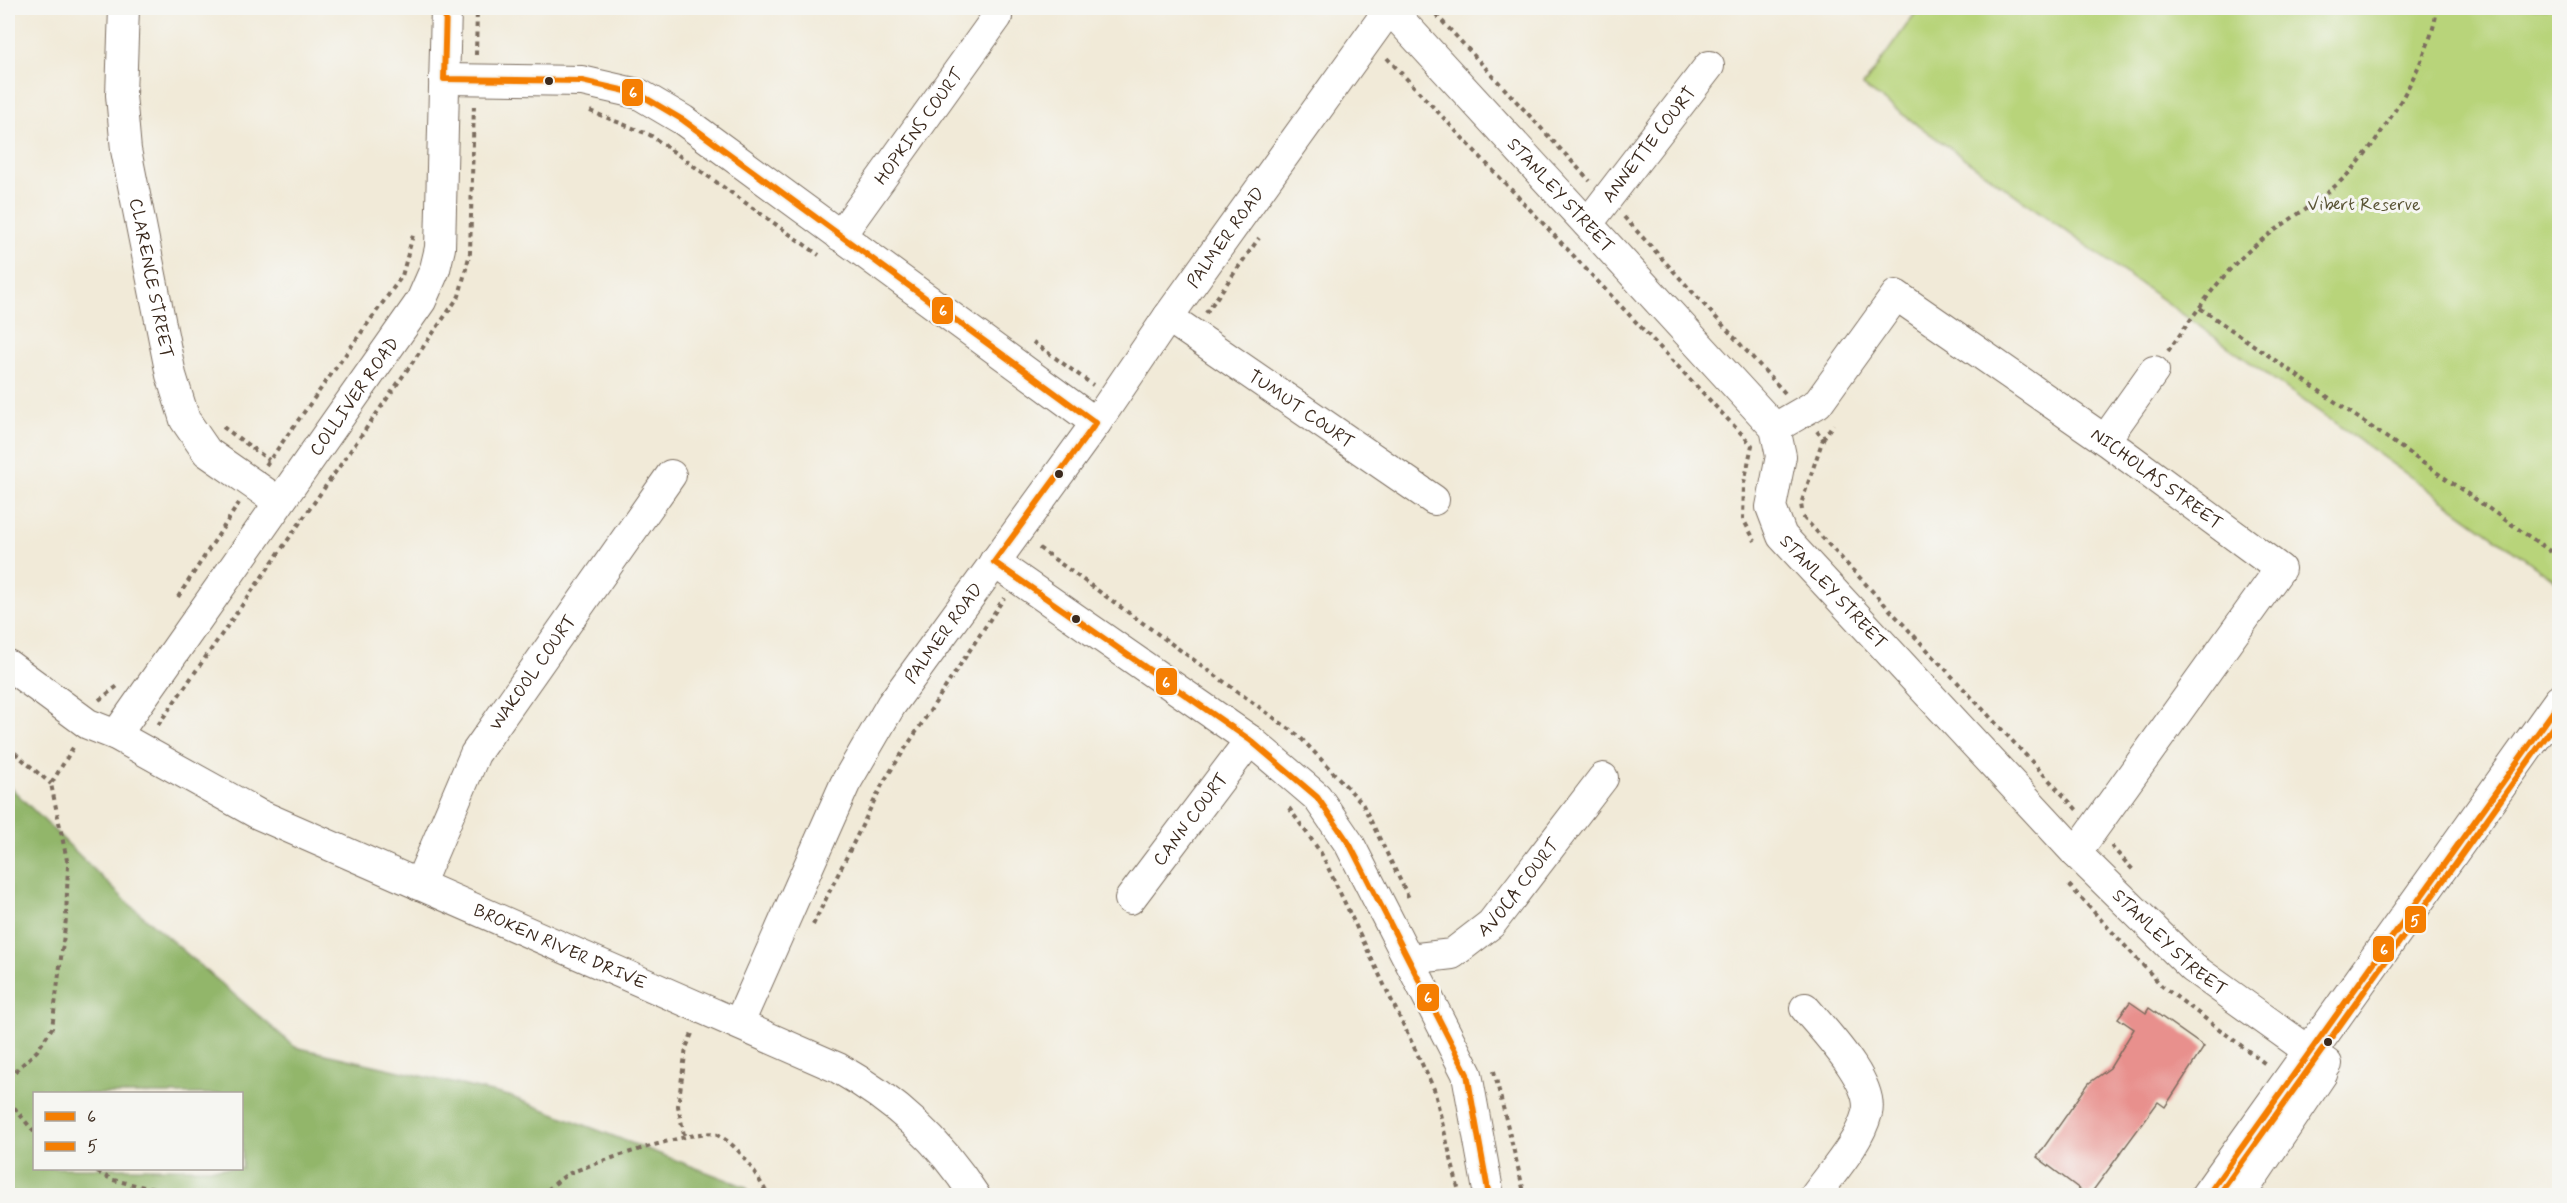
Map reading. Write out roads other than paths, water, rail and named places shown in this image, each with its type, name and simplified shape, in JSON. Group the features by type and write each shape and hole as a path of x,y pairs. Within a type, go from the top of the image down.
{"main road":[{"path":"2207,1196 2241,1176 2318,1058 2546,742 2559,701"}],"street":[{"name":"CLARENCE STREET","path":"124,8 121,94 126,150 171,375 184,420 207,452 261,471 279,502"},
{"name":"COLLIVER ROAD","path":"116,735 421,301 431,281 440,248 446,8"},
{"name":"STANLEY STREET","path":"1396,15 1776,428 1781,456 1771,507 1782,536 2076,852 2193,968 2318,1058"},
{"name":"PALMER ROAD","path":"739,1023 845,784 891,705 1006,570 1096,423 1180,325 1396,15"},
{"name":"HOPKINS COURT","path":"832,247 997,17"},
{"name":"ANNETTE COURT","path":"1588,222 1709,66"},
{"path":"444,79 582,81 639,94 683,120 832,247 1096,423"},
{"name":"NICHOLAS STREET","path":"1776,428 1818,403 1896,295 2105,440 2280,569 2076,852"},
{"name":"TUMUT COURT","path":"1180,325 1434,500"},
{"path":"2105,440 2154,371"},
{"name":"WAKOOL COURT","path":"419,885 476,754 671,475"},
{"path":"1006,570 1250,740 1317,797 1350,845 1467,1074 1489,1196"},
{"name":"BROKEN RIVER DRIVE","path":"13,670 94,716 116,735"},
{"name":"BROKEN RIVER DRIVE","path":"13,670 88,724 116,735 258,814 739,1023 829,1064 872,1087 902,1109 930,1136 956,1167 975,1196"},
{"name":"CANN COURT","path":"1130,899 1250,740"},
{"name":"AVOCA COURT","path":"1409,959 1452,954 1491,924 1603,778"},
{"path":"1805,1008 1861,1076 1868,1111 1853,1143 1815,1196"}],"park label":[{"name":"Vibert Reserve","path":"2364,204"}]}
